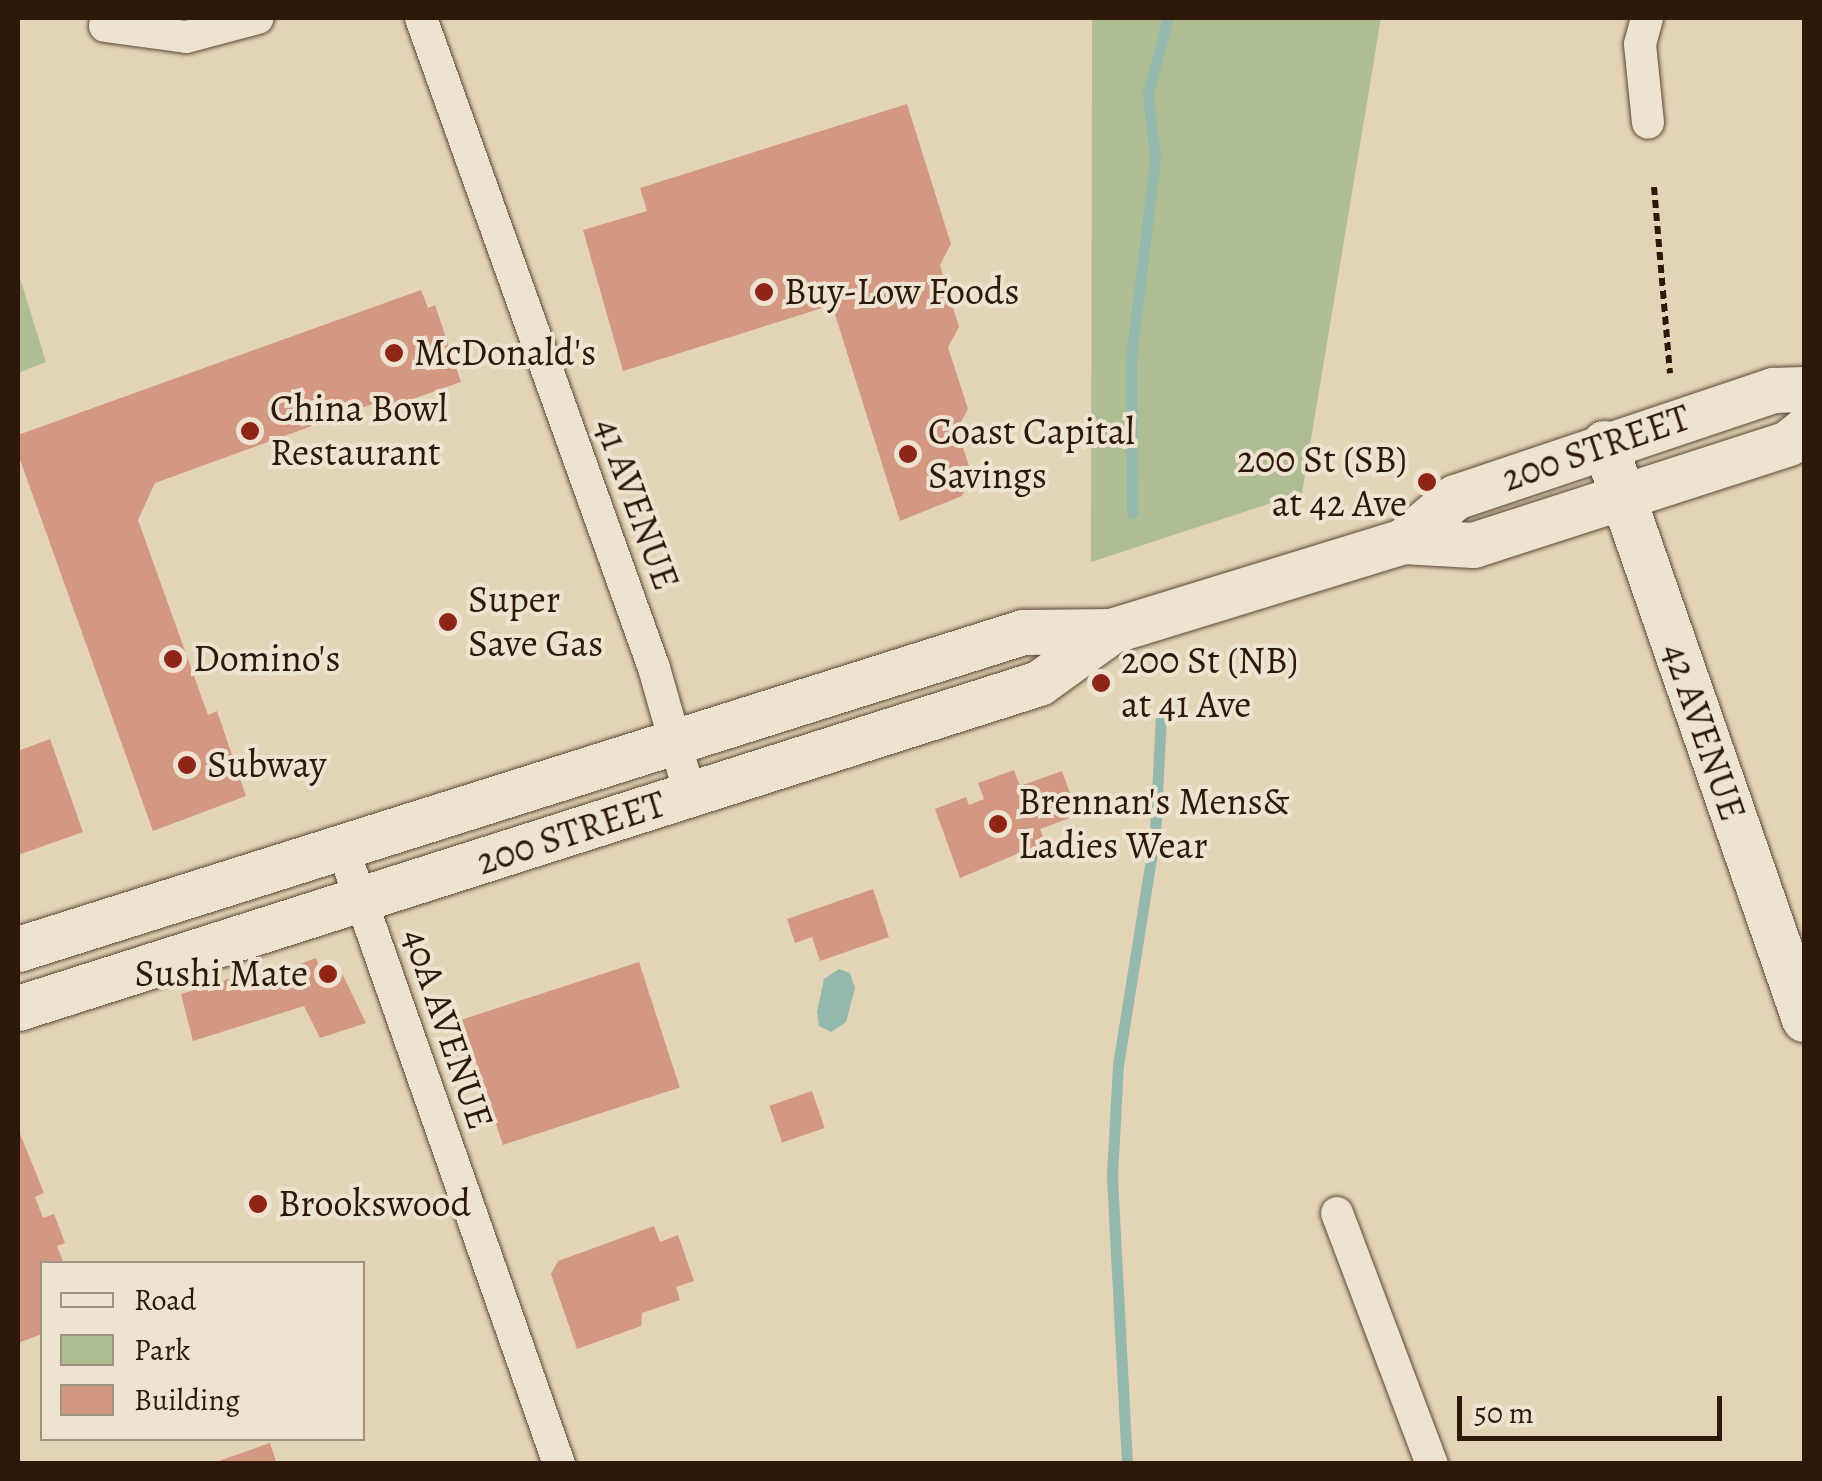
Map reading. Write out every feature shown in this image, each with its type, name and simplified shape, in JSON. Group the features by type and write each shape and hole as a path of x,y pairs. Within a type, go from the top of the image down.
{"main road":[{"name":"200 STREET","path":"1403,541 1454,496 1772,390 1804,389"},
{"name":"200 STREET","path":"18,949 1024,632 1110,631 1403,541 1472,544 1788,443 1804,430"},
{"name":"42 AVENUE","path":"1604,443 1790,937 1804,1019"},
{"name":"200 STREET","path":"18,1008 1039,683 1110,631"}],"street":[{"path":"106,26 186,37 258,18"},
{"name":"41 AVENUE","path":"422,18 676,740 690,794"},
{"path":"1648,18 1640,44 1648,122"},
{"name":"40A AVENUE","path":"342,846 559,1464"},
{"path":"1337,1213 1432,1464"}],"path":[{"path":"1654,187 1670,374"}],"green space":[{"path":"1092,18 1381,18 1302,493 1091,562"},
{"path":"18,272 46,362 18,373"}],"water":[{"path":"839,969 850,973 855,988 846,1022 831,1032 819,1026 817,1012 824,979"}],"building":[{"path":"907,104 951,244 940,265 959,327 948,347 968,409 957,429 972,475 962,496 900,521 832,305 623,371 583,230 647,211 640,188"},
{"path":"421,290 428,308 435,305 461,382 384,409 381,401 155,483 138,520 208,715 217,711 246,796 153,831 18,454 18,435"},
{"path":"50,739 83,832 18,855 18,751"},
{"path":"1014,770 1020,786 1062,771 1078,815 1040,829 1045,842 960,878 935,809 966,797 969,805 984,799 978,783"},
{"path":"873,889 889,937 820,961 812,937 795,943 787,919"},
{"path":"316,958 320,969 337,963 366,1023 320,1038 304,1006 193,1041 181,994 273,965 279,981 293,976 290,968"},
{"path":"639,962 680,1088 503,1145 462,1019"},
{"path":"812,1091 825,1128 782,1143 769,1106"},
{"path":"18,1129 44,1193 35,1197 43,1218 54,1214 65,1243 57,1246 63,1261 40,1261 40,1335 18,1343"},
{"path":"654,1226 660,1242 678,1235 694,1281 676,1287 680,1300 642,1313 641,1326 577,1349 551,1274 558,1261"},
{"path":"270,1443 277,1464 213,1464 213,1463"}],"waterway":[{"path":"1132,513 1131,360 1155,159 1148,93 1168,18"},
{"path":"1127,1464 1112,1175 1118,1065 1155,833 1161,714"}],"place":[{"name":"Buy-Low Foods","path":"764,292"},
{"name":"McDonald's","path":"394,353"},
{"name":"China Bowl Restaurant","path":"250,431"},
{"name":"Coast Capital Savings","path":"908,454"},
{"name":"200 St (SB) at 42 Ave","path":"1427,482"},
{"name":"Super Save Gas","path":"448,622"},
{"name":"Domino's","path":"173,659"},
{"name":"200 St (NB) at 41 Ave","path":"1101,683"},
{"name":"Subway","path":"187,765"},
{"name":"Brennan's Mens& Ladies Wear","path":"998,824"},
{"name":"Sushi Mate","path":"328,974"},
{"name":"Brookswood","path":"258,1204"}]}
